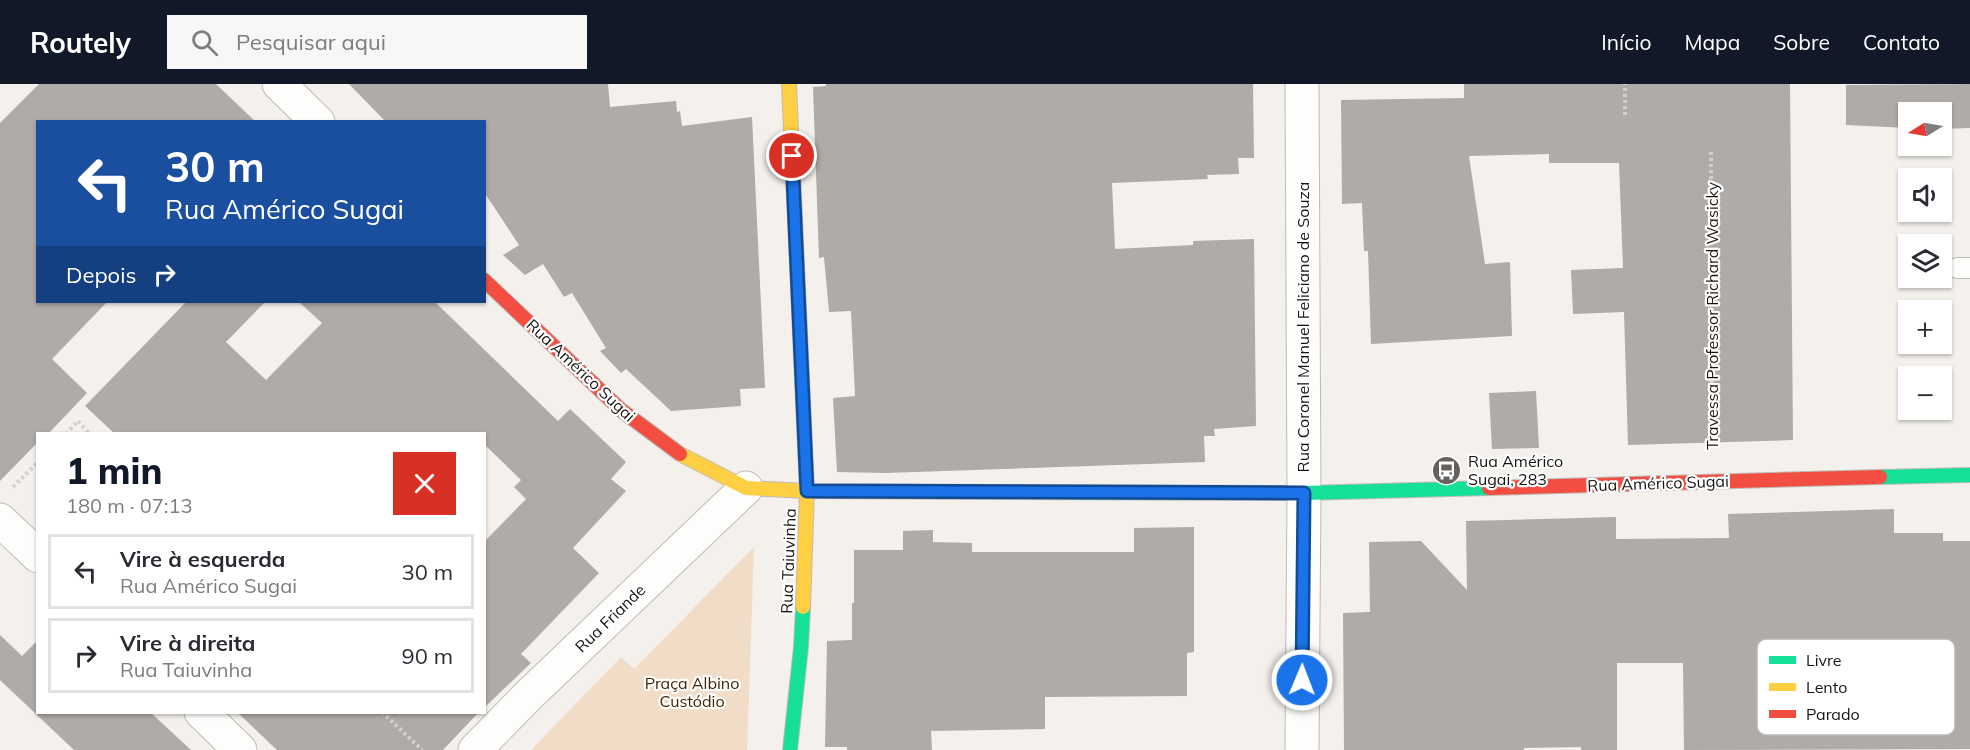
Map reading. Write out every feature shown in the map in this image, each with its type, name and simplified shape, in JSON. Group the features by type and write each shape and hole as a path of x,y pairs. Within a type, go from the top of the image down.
{"street":[{"path":"279,84 316,120"},
{"name":"Rua Taiuvinha","path":"789,84 807,491 801,647 790,750"},
{"name":"Rua Coronel Manuel Feliciano de Souza","path":"1302,84 1304,493 1302,750"},
{"name":"Rua Américo Sugai","path":"486,282 621,410 681,454 746,488 807,491 1304,493 1970,475"},
{"name":"Rua Friande","path":"475,750 530,694 746,488"},
{"path":"4,506 36,553"},
{"path":"203,714 240,750"}],"path":[{"path":"1625,84 1625,115"},
{"name":"Travessa Professor Richard Wasicky","path":"1711,152 1712,481"},
{"path":"68,432 78,422 88,432"},
{"path":"4,506 36,465"},
{"path":"384,714 422,750"}],"green space":[{"name":"Praça Albino Custódio","path":"754,547 747,750 531,750 621,657 634,669"}],"building":[{"path":"39,84 216,84 254,120 36,120 36,303 106,303 52,359 87,393 50,432 36,432 36,444 0,481 0,123"},
{"path":"349,84 608,84 610,107 676,101 682,126 752,117 765,388 740,389 741,406 671,411 626,369 621,373 600,351 606,348 572,293 564,297 543,264 525,275 503,255 519,245 486,195 486,120 384,120"},
{"path":"826,84 1253,84 1254,158 1238,158 1239,174 1207,175 1208,179 1112,183 1115,249 1193,245 1193,241 1254,239 1256,426 1214,429 1215,436 1204,436 1205,462 886,473 837,472 833,398 855,396 851,311 829,312 824,257 819,258 813,87 826,86"},
{"path":"1464,84 1790,84 1793,440 1628,445 1624,312 1573,314 1571,270 1623,268 1619,163 1549,163 1549,154 1469,156 1485,264 1510,262 1512,336 1371,344 1368,251 1364,251 1362,203 1342,204 1341,100 1464,98"},
{"path":"1970,84 1970,128 1952,129 1952,102 1898,102 1898,128 1846,125 1846,85"},
{"path":"185,303 264,303 226,342 266,380 322,323 300,303 436,303 558,421 570,409 626,462 611,479 626,491 573,548 599,573 521,654 531,663 486,706 486,540 526,499 514,487 521,480 486,446 486,432 113,432 85,406"},
{"path":"1536,391 1539,448 1492,449 1489,393"},
{"path":"1894,509 1894,533 1943,533 1943,541 1970,541 1970,749 1684,750 1683,663 1617,663 1617,750 1581,750 1581,747 1524,748 1524,750 1344,750 1343,613 1370,612 1369,542 1421,541 1467,590 1466,521 1616,517 1616,539 1729,538 1728,514"},
{"path":"1194,527 1194,652 1187,653 1187,696 1045,697 1045,729 931,731 932,750 847,750 847,747 825,747 827,641 852,640 854,550 903,550 903,531 933,530 933,542 972,543 972,552 1134,552 1134,528"},
{"path":"0,635 22,656 36,642 36,714 152,714 191,750 74,750 0,680"},
{"path":"239,714 477,714 443,750 277,750"}],"traffic: fast":[{"path":"1880,477 1970,475"},
{"path":"989,492 1304,493 1489,488"},
{"path":"790,750 803,607"}],"traffic: slow":[{"path":"789,84 807,491 803,607"},
{"path":"680,454 746,488 807,491 989,492"}],"traffic: jam":[{"path":"486,282 621,410 680,454"},
{"path":"1489,488 1880,477"}],"place":[{"name":"Rua Américo Sugai, 283","path":"1447,470"}],"route":[{"path":"792,156 807,491 1304,493 1302,680"}]}
